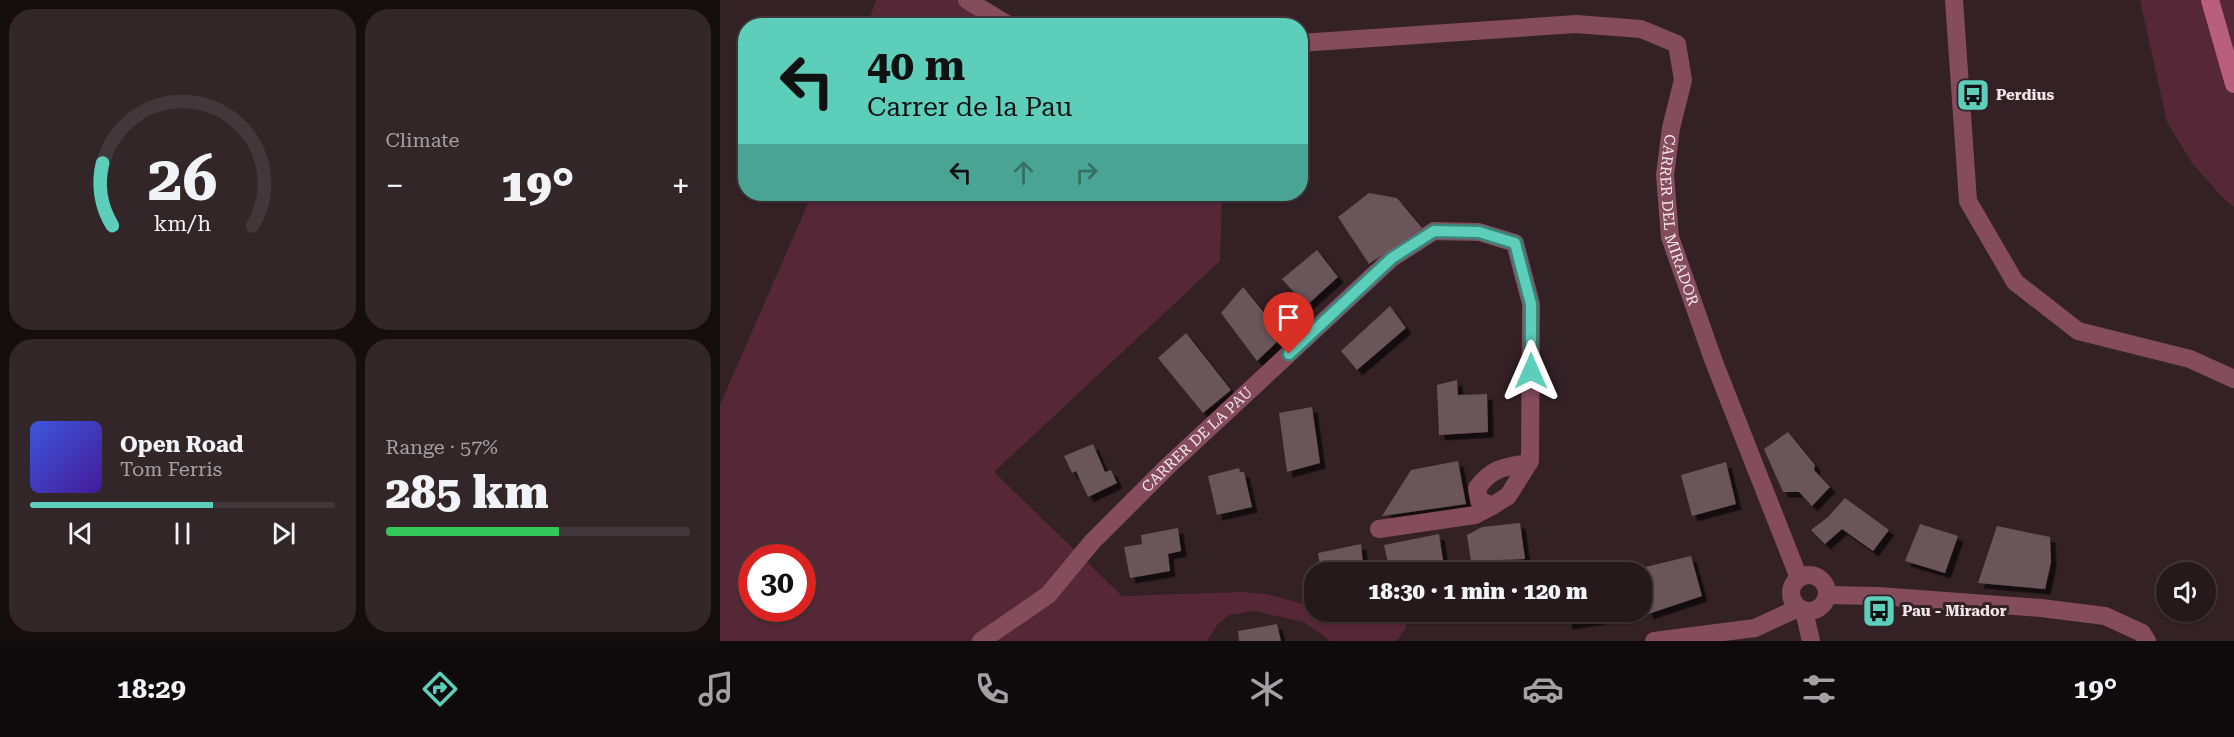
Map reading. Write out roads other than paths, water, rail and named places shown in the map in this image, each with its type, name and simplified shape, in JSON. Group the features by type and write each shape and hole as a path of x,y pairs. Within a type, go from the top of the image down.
{"street":[{"path":"967,0 997,18"},
{"path":"997,0 1006,18"},
{"path":"1954,0 1968,201 2015,282 2078,331 2190,359 2234,379"},
{"path":"2210,0 2234,84"},
{"name":"CARRER DEL MIRADOR","path":"1308,42 1576,24 1641,29 1677,44 1683,80 1671,128 1665,175 1670,237 1714,362 1799,578"},
{"name":"CARRER DE LA PAU","path":"981,641 1048,594 1092,542 1168,466 1392,258 1434,231 1479,232 1515,243 1531,304 1529,463"},
{"path":"1379,529 1475,515 1508,496 1529,463"},
{"path":"1492,506 1479,500 1477,488 1487,474 1504,467 1529,463"},
{"path":"1808,575 1819,578 1826,586 1827,595 1821,607 1810,612 1794,603 1791,591 1799,578 1808,575"},
{"path":"1827,595 1878,596 2041,608 2105,616 2142,633 2147,641"},
{"path":"1654,641 1755,628 1801,609"},
{"path":"1801,609 1811,641"}],"place":[{"name":"Perdius","path":"1973,95"},
{"name":"Pau - Mirador","path":"1879,611"}]}
